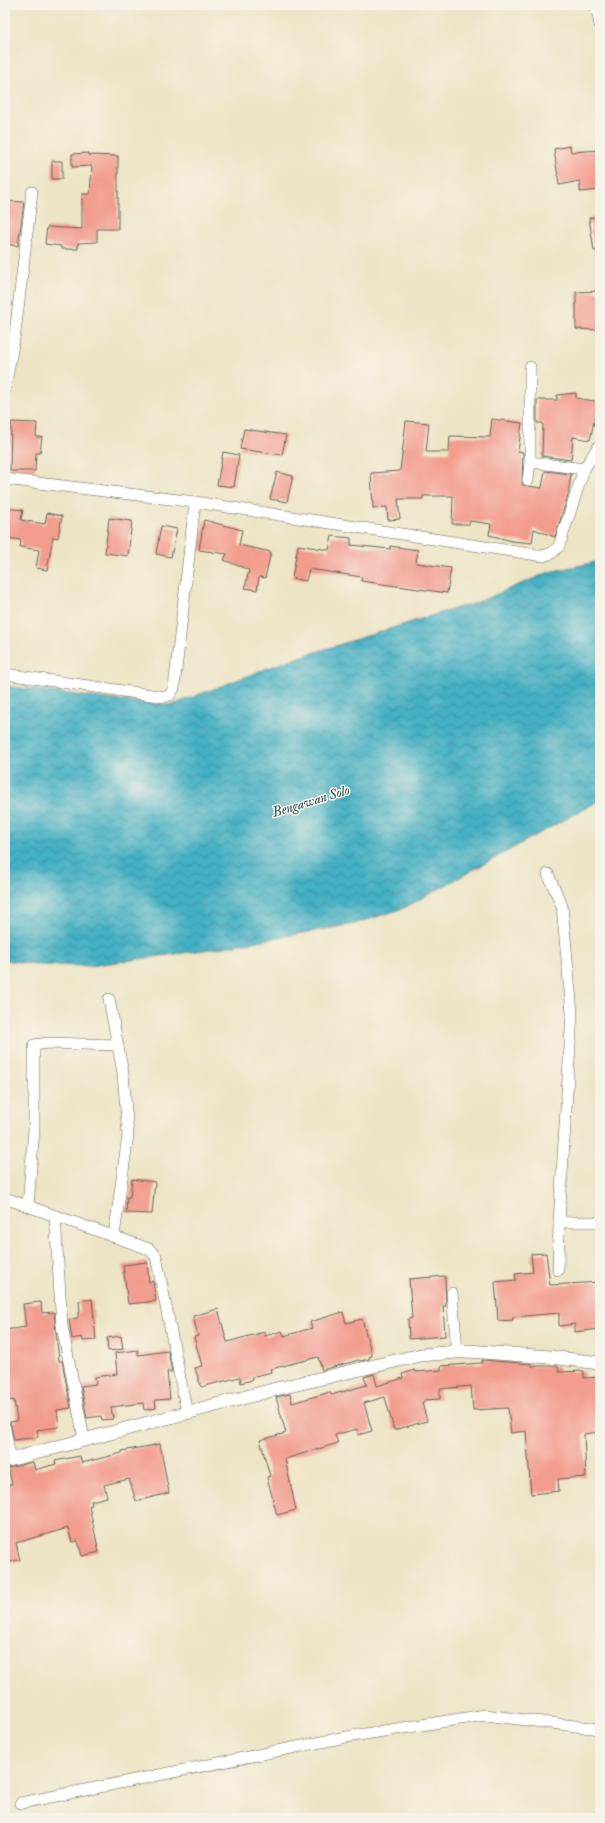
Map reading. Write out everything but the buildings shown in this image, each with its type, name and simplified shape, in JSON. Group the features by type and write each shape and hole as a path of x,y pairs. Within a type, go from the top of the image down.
{"street":[{"path":"596,5 600,25"},
{"path":"5,388 15,333 32,192"},
{"path":"528,480 530,462 530,367"},
{"path":"5,479 195,502 543,556 552,553 559,546 584,469 600,444"},
{"path":"530,462 584,469"},
{"path":"5,674 165,696 170,695 174,688 195,502"},
{"path":"548,874 562,906 572,1012 559,1222 558,1270"},
{"path":"109,999 118,1045 127,1108 128,1135 114,1236"},
{"path":"28,1206 34,1129 34,1045 43,1043 118,1045"},
{"path":"5,1198 149,1249 156,1256 187,1412"},
{"path":"55,1216 62,1326 84,1439"},
{"path":"559,1222 600,1222"},
{"path":"452,1293 457,1351"},
{"path":"5,1428 7,1460 187,1412 421,1355 457,1351 550,1357 600,1363"},
{"path":"21,1804 346,1737 485,1715 600,1729"}],"water":[{"name":"Bengawan Solo","path":"600,561 600,800 404,908 354,924 218,948 89,966 41,965 5,960 5,686 115,700 172,705 281,663 476,603 549,572"}]}
